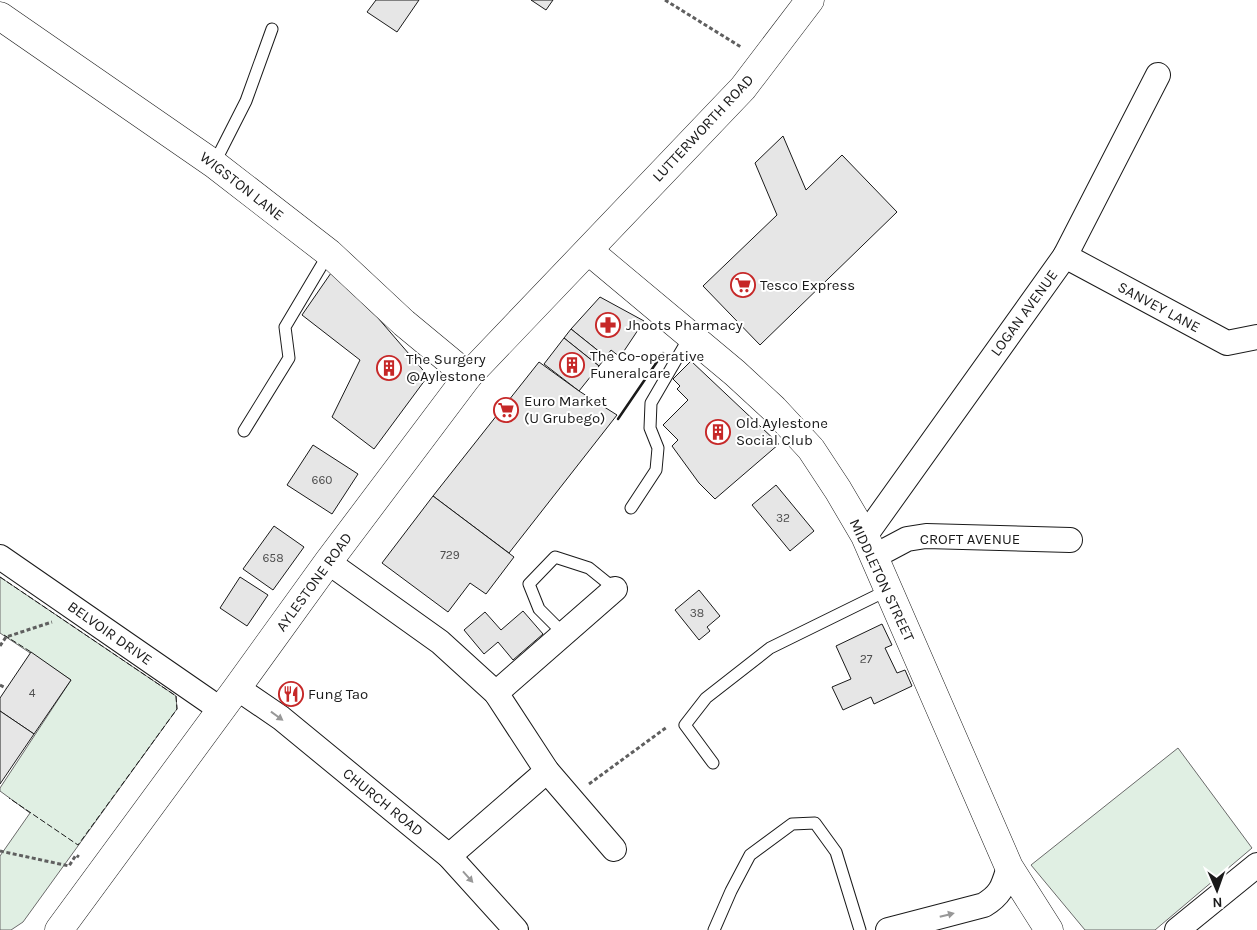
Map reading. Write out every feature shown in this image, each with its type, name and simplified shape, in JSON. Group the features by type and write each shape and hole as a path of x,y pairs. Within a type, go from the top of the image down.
{"street":[{"name":"LUTTERWORTH ROAD","path":"589,251 743,88 810,0"},
{"name":"WIGSTON LANE","path":"0,16 214,164 329,253 404,323 468,376"},
{"name":"LOGAN AVENUE","path":"870,546 1064,256 1158,75"},
{"name":"MIDDLETON STREET","path":"589,251 735,373 811,449 838,490 870,546 1009,867 1049,930"},
{"name":"AYLESTONE ROAD","path":"59,930 328,562 468,376 589,251"},
{"name":"SANVEY LANE","path":"1064,256 1227,343 1257,337"},
{"name":"CROFT AVENUE","path":"870,546 926,536 1070,540"},
{"name":"BELVOIR DRIVE","path":"0,557 220,709"},
{"path":"328,562 440,642 496,693 547,771 614,849"},
{"path":"496,693 615,589"},
{"name":"CHURCH ROAD","path":"237,688 281,718 448,856 516,930"},
{"path":"448,856 547,771"},
{"path":"1178,930 1257,865"},
{"path":"888,930 984,905 995,898 1001,891 1009,867"}],"lane":[{"path":"214,164 246,101 272,29"},
{"path":"244,430 289,358 285,327 329,253"},
{"path":"630,508 656,470 658,448 650,428 651,403 690,336"},
{"path":"564,634 539,608 529,584 555,557 589,568 615,589"},
{"path":"713,762 685,725 706,698 770,648 888,590"},
{"path":"714,930 731,891 750,855 792,824 815,823 836,852 860,930"}],"path":[{"path":"665,0 764,60"},
{"path":"0,646 6,637 62,620 71,605"},
{"path":"0,684 6,688"},
{"path":"570,798 669,726 685,725"},
{"path":"0,851 69,866 76,855 101,872"}],"green space":[{"path":"0,577 176,696 177,709 23,922 11,930 0,930 0,856 30,813 0,791 0,788 71,680 0,633"},
{"path":"1178,748 1252,848 1155,930 1085,930 1031,865"}],"building":[{"path":"376,0 419,0 397,32 367,12"},
{"path":"531,0 553,0 546,10"},
{"path":"783,136 806,190 842,155 897,212 760,345 703,286 777,215 755,163"},
{"name":"The Surgery @Aylestone","path":"331,273 378,318 428,376 374,449 332,417 360,360 302,315"},
{"name":"Jhoots Pharmacy","path":"600,297 644,321 620,357 611,350 606,357 571,329"},
{"path":"571,329 606,357 599,366 564,338"},
{"name":"The Co-operative Funeralcare","path":"564,338 599,366 579,391 544,364"},
{"name":"Old Aylestone Social Club","path":"691,361 779,444 715,499 699,483 672,446 678,440 663,425 688,400 677,389 680,386 673,379"},
{"path":"539,362 579,391 617,415 509,553 433,496"},
{"path":"313,445 358,474 332,514 287,485"},
{"path":"776,485 814,531 790,551 752,505"},
{"path":"433,496 514,557 486,594 470,583 448,612 382,563"},
{"path":"274,526 304,547 273,590 243,569"},
{"path":"240,577 268,595 247,626 220,608"},
{"path":"699,590 720,616 707,627 710,631 699,640 675,610"},
{"path":"523,611 543,634 513,660 498,642 484,654 464,630 485,612 501,630"},
{"path":"882,624 892,645 885,648 897,673 905,670 912,686 874,704 871,697 843,710 832,687 851,679 836,646"},
{"path":"31,652 71,680 34,734 0,711 0,698"},
{"path":"0,711 34,734 0,784"}],"fence":[{"path":"0,577 176,696 177,709 78,845 9,798"},
{"path":"4,635 31,652"}],"wall":[{"path":"618,419 663,353"}],"place":[{"name":"Tesco Express","path":"743,285"},
{"name":"Jhoots Pharmacy","path":"608,325"},
{"name":"The Co-operative Funeralcare","path":"572,365"},
{"name":"The Surgery @Aylestone","path":"389,368"},
{"name":"Euro Market (U Grubego)","path":"506,410"},
{"name":"Old Aylestone Social Club","path":"718,432"},
{"name":"Fung Tao","path":"291,694"}]}
